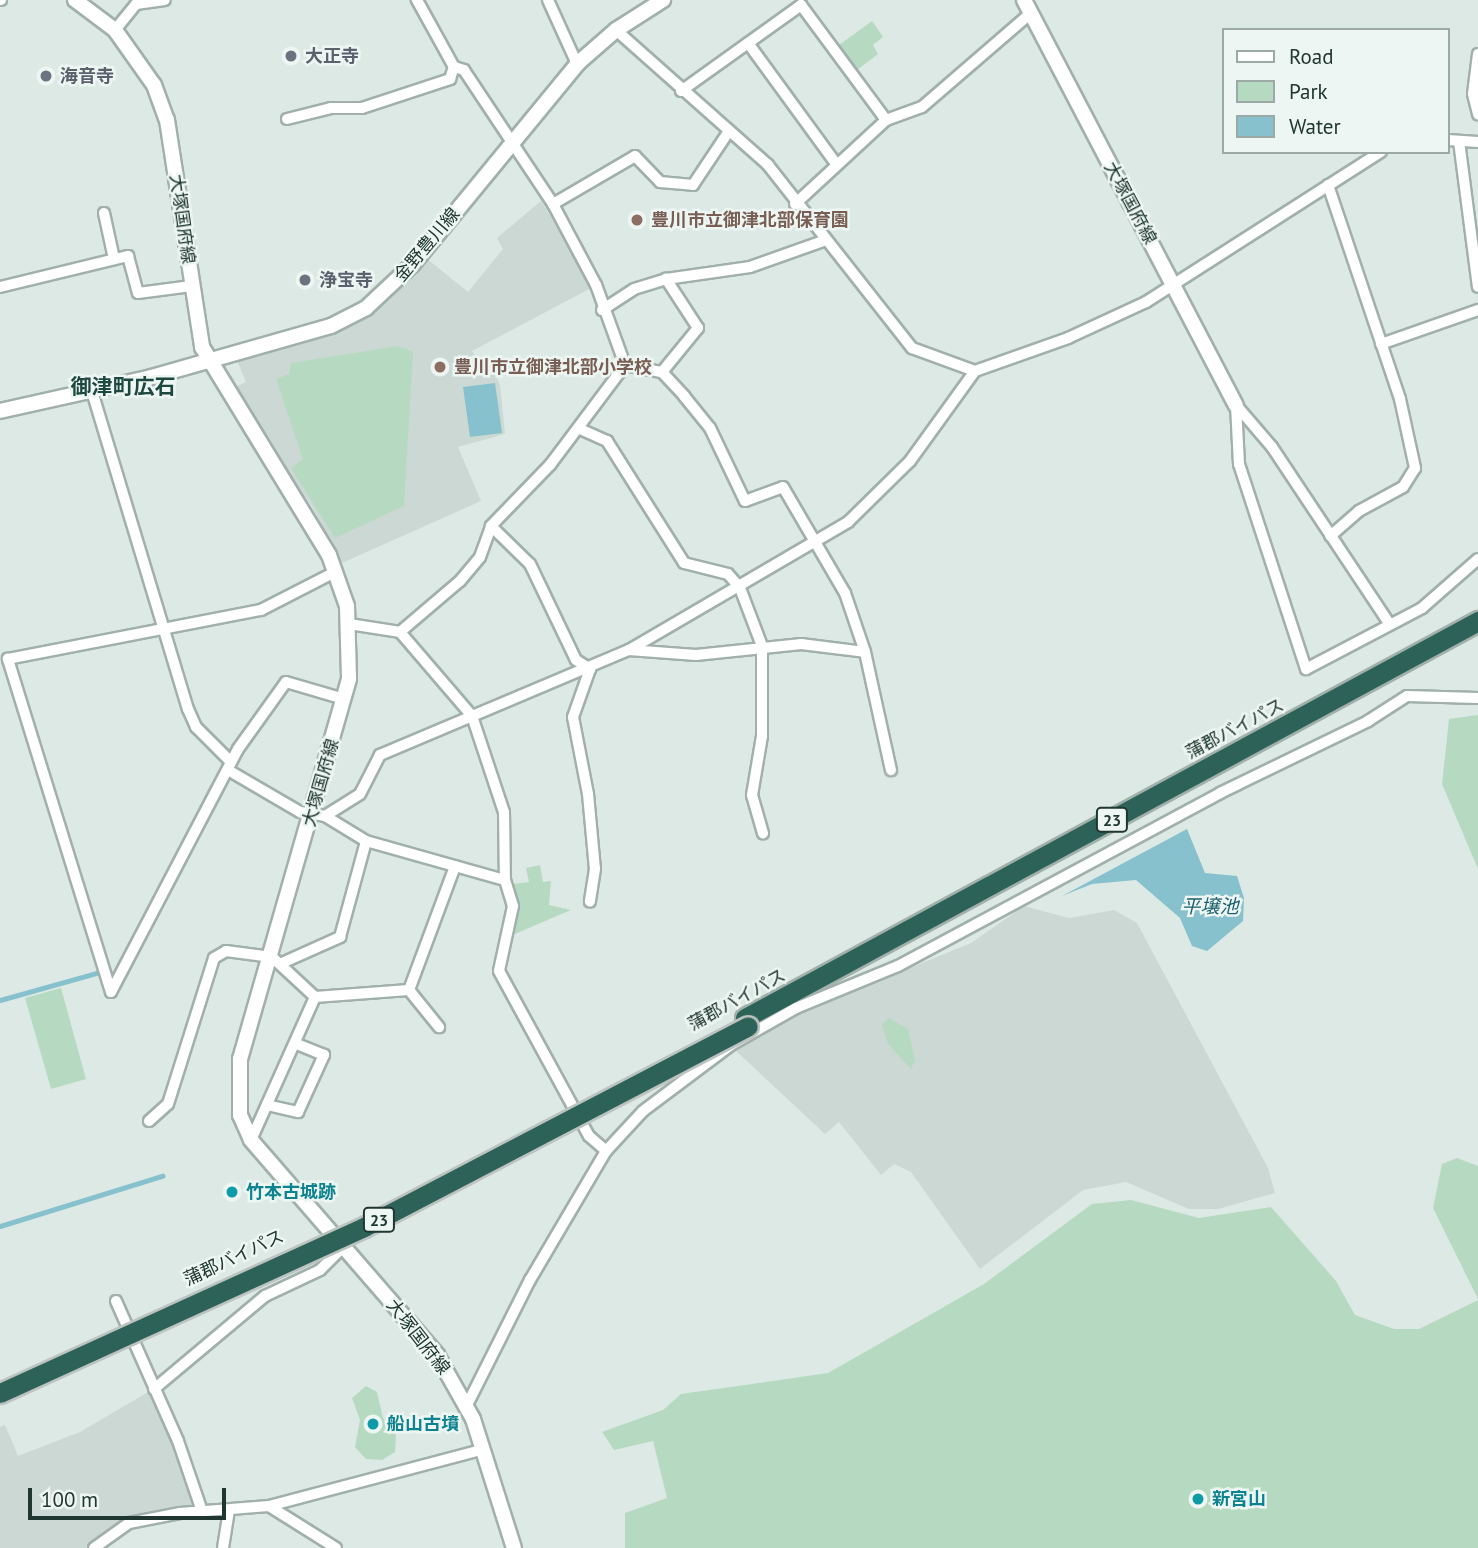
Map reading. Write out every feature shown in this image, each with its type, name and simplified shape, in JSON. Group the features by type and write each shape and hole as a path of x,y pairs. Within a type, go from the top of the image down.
{"highway":[{"name":"蒲郡バイパス","path":"0,1385 374,1215 747,1022 1478,621"},
{"name":"蒲郡バイパス","path":"0,1393 364,1227 1478,631"}],"main road":[{"name":"大塚国府線","path":"75,0 115,30 147,71 162,103 207,360 337,571 349,624 351,662 318,816 277,960 236,1079 240,1115 251,1140 437,1355 467,1405 484,1449 514,1548"},
{"name":"金野豊川線","path":"0,411 331,326 366,308 413,264 577,64 616,30 663,0"},
{"name":"大塚国府線","path":"1028,7 1236,405"}],"street":[{"path":"115,30 136,2 165,0"},
{"path":"417,0 454,67 464,70 553,204 596,285 602,310 625,365"},
{"path":"548,0 577,64"},
{"path":"681,91 801,5 886,120"},
{"path":"795,204 886,120 922,107 1028,7"},
{"path":"616,30 727,134 768,165 823,241 912,348 975,371"},
{"path":"748,43 837,165"},
{"path":"1478,54 1473,94 1478,114"},
{"path":"287,119 331,108 362,108 450,79 454,67"},
{"path":"553,204 635,156 660,182 693,185 727,134"},
{"path":"1478,142 1454,140 1478,288"},
{"path":"318,816 360,794 380,755 472,716 522,691 590,669 629,650 740,588 848,522 887,486 975,371 1068,338 1174,286 1378,154"},
{"path":"1328,185 1381,344 1415,468 1403,487 1359,511 1330,536"},
{"path":"104,213 114,260"},
{"path":"602,310 634,289 666,279 750,267 823,241"},
{"path":"0,287 128,256 138,293 192,286"},
{"path":"662,372 698,328 666,279"},
{"path":"1381,344 1478,310"},
{"path":"625,365 662,372 710,428 745,501 783,487 845,593 865,652 891,770"},
{"path":"400,632 460,582 480,557 491,526 580,429 625,365"},
{"path":"91,388 164,629 197,727 229,766 366,841 505,880"},
{"path":"1236,405 1272,447 1389,623"},
{"path":"1236,405 1239,464 1306,669 1422,608 1478,559"},
{"path":"580,429 607,441 662,536 684,563 728,574 740,588 762,646 762,736 752,795 763,833"},
{"path":"491,526 530,564 551,597 576,660 590,669"},
{"path":"337,571 261,610 8,659 111,992 229,766 286,682 344,699"},
{"path":"349,624 400,632 472,716 504,812 505,880 513,906 499,971 589,1136 606,1151"},
{"path":"629,650 696,655 801,643 865,652"},
{"path":"590,669 573,717 588,794 594,869 590,902"},
{"path":"467,1405 530,1280 606,1151 643,1111 696,1070 796,1008 898,966 1220,793 1368,721 1407,696 1478,698"},
{"path":"149,1121 168,1104 214,958 226,951 277,960 340,937 366,841"},
{"path":"409,990 455,866"},
{"path":"277,960 315,997 409,990"},
{"path":"409,990 439,1027"},
{"path":"251,1140 315,997"},
{"path":"267,1105 298,1112 319,1067 324,1055 295,1043"},
{"path":"154,1389 265,1296 320,1270 343,1247"},
{"path":"116,1301 202,1511"},
{"path":"94,1548 130,1523 202,1511 269,1506 484,1449"},
{"path":"269,1506 336,1548"},
{"path":"223,1548 229,1511"}],"shaded area":[{"path":"541,201 593,287 472,351 482,366 490,363 500,385 505,434 458,447 481,501 342,563 313,508 231,389 246,382 236,358 355,320 401,286 426,258 468,292 503,249 497,238"},
{"path":"1024,906 1069,918 1114,910 1137,923 1268,1168 1275,1193 1218,1209 1189,1209 1126,1182 1083,1190 980,1269 911,1172 894,1164 881,1175 839,1122 825,1134 736,1051 805,1011 971,943"},
{"path":"150,1391 177,1442 195,1505 129,1519 85,1548 0,1548 0,1427 5,1425 18,1456 80,1432"}],"green space":[{"path":"872,21 883,37 873,45 878,54 857,70 839,45"},
{"path":"398,346 413,352 404,506 335,538 291,468 303,459 276,379 289,374 291,363"},
{"path":"1478,715 1478,869 1442,784 1449,719"},
{"path":"540,865 543,882 551,881 549,905 571,910 510,936 513,884 529,882 526,868"},
{"path":"61,988 86,1079 51,1089 25,998"},
{"path":"889,1018 908,1029 915,1060 911,1069 888,1044 882,1025"},
{"path":"1457,1158 1478,1166 1478,1299 1433,1208 1442,1164"},
{"path":"1131,1200 1199,1218 1271,1207 1336,1281 1355,1315 1394,1329 1419,1329 1478,1300 1478,1548 625,1548 625,1513 667,1498 653,1441 614,1450 602,1432 663,1410 681,1394 828,1373 984,1284 1092,1204"},
{"name":"船山古墳","path":"366,1386 377,1392 383,1418 396,1435 395,1452 382,1460 366,1459 355,1447 360,1420 352,1398"}],"water":[{"path":"495,383 502,433 470,437 463,387"},
{"name":"平壌池","path":"1187,829 1205,873 1237,876 1244,898 1243,921 1207,951 1192,946 1180,918 1136,880 1092,884 1062,896"}],"waterway":[{"path":"0,1000 97,973"},
{"path":"0,1226 162,1176"}],"place":[{"name":"大正寺","path":"291,56"},
{"name":"海音寺","path":"46,76"},
{"name":"豊川市立御津北部保育園","path":"637,220"},
{"name":"浄宝寺","path":"305,280"},
{"name":"豊川市立御津北部小学校","path":"440,367"},
{"name":"竹本古城跡","path":"232,1192"},
{"name":"船山古墳","path":"373,1424"},
{"name":"新宮山","path":"1198,1499"}],"district":[{"name":"御津町広石","path":"123,387"}]}
